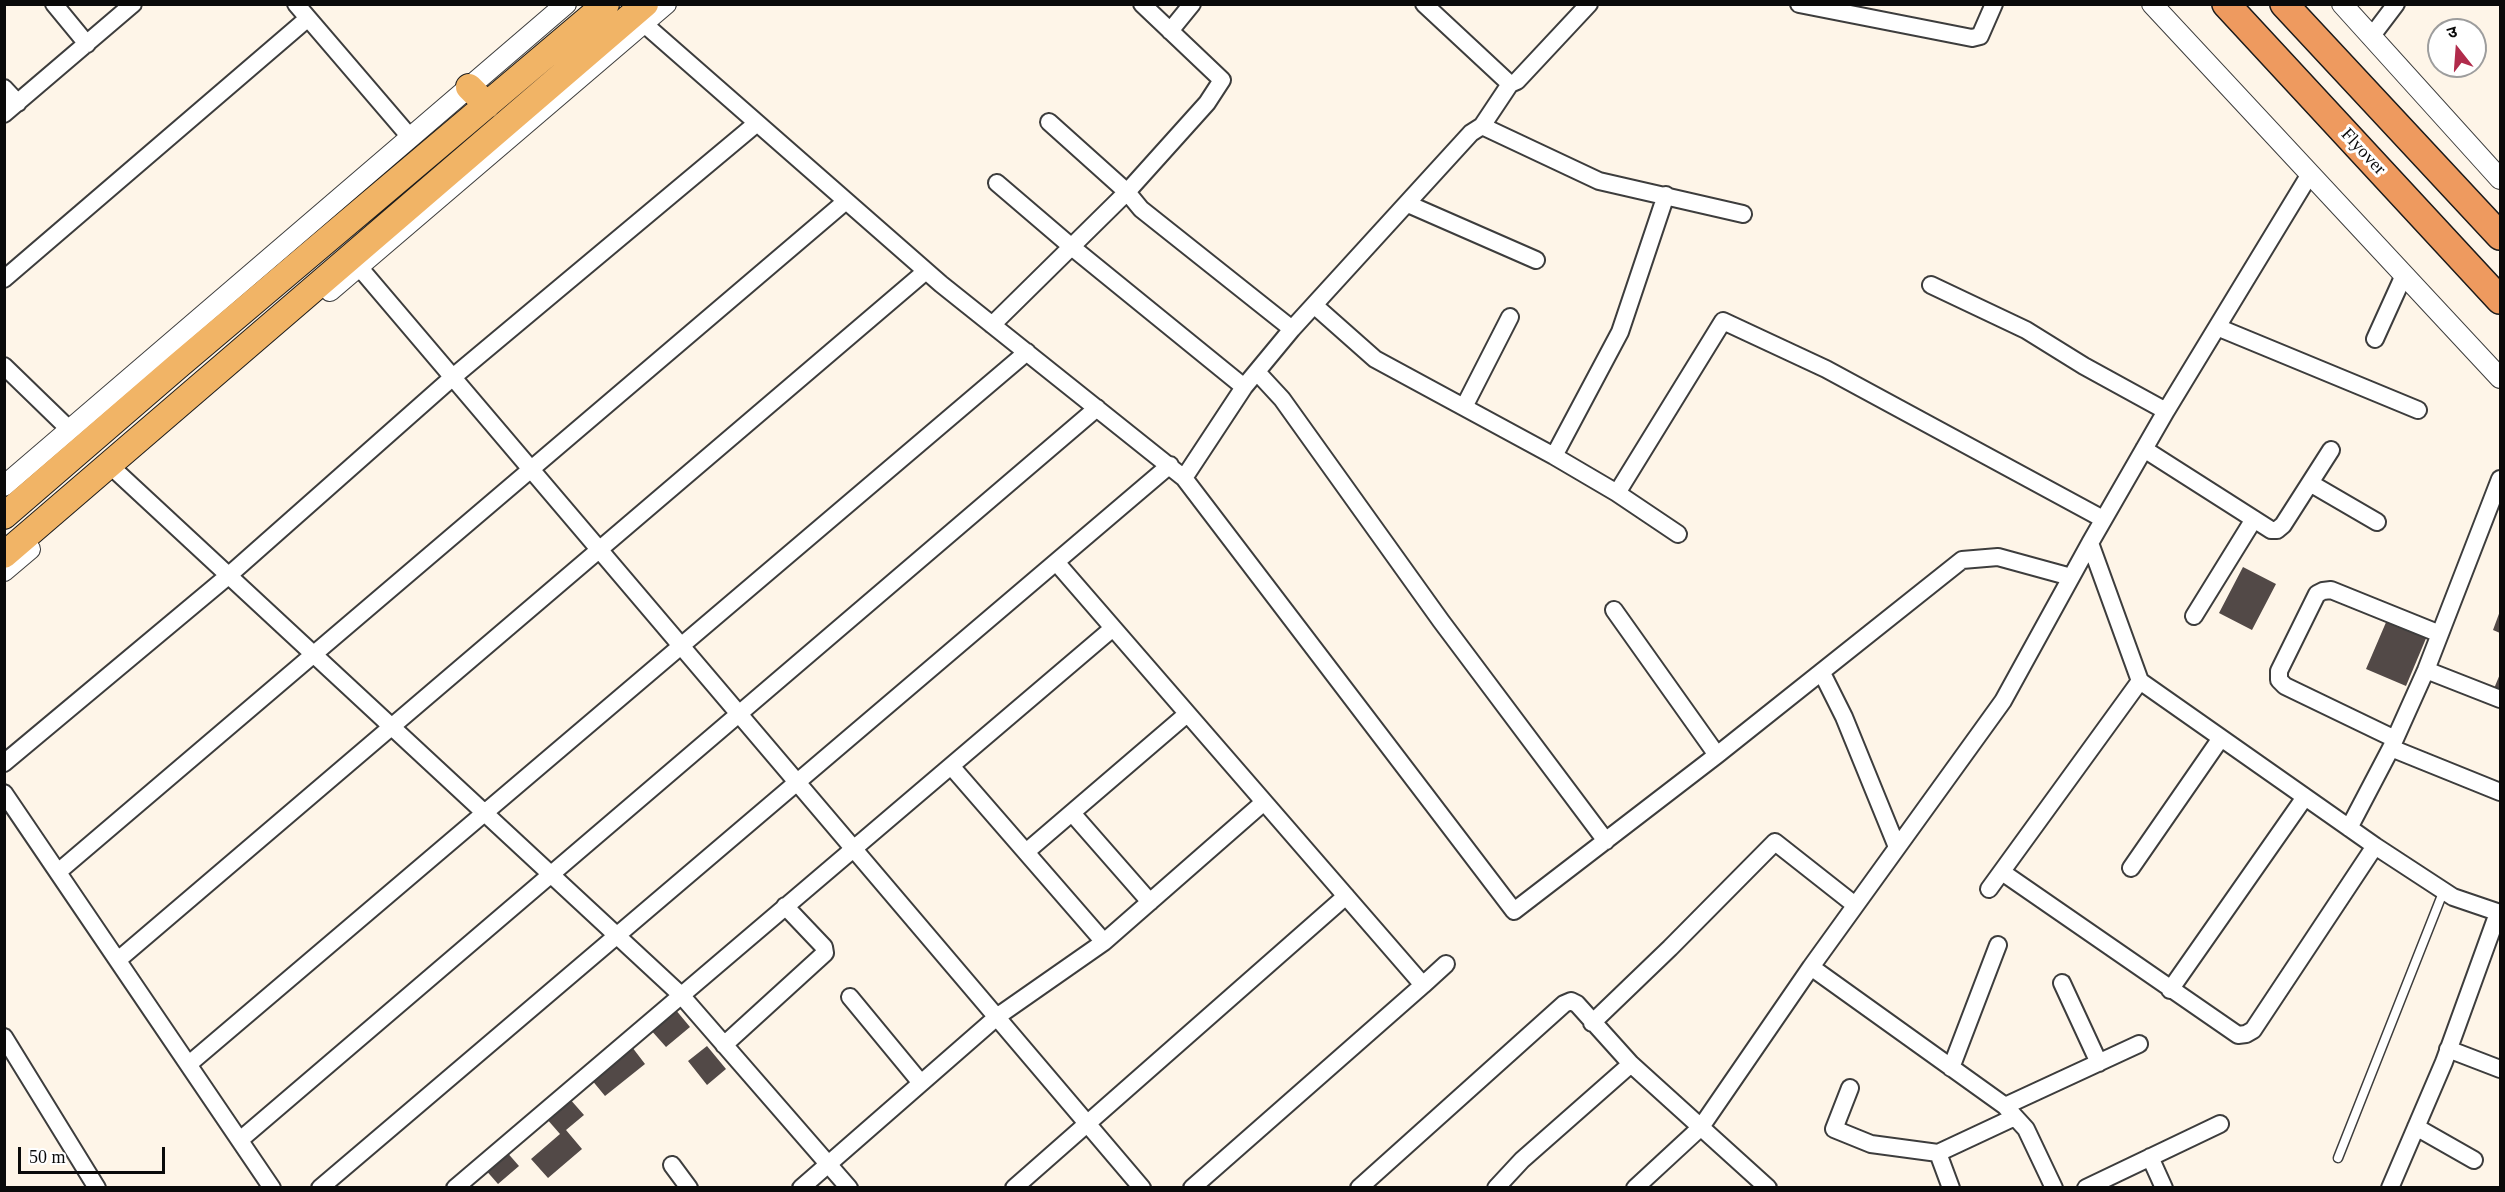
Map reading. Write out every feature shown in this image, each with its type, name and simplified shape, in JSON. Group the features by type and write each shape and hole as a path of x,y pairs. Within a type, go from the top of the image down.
{"highway":[{"name":"Flyover","path":"2226,4 2500,300"},
{"path":"2284,4 2500,236"}],"main road":[{"path":"4,516 606,4"},
{"path":"4,555 641,14"},
{"path":"469,87 487,105"}],"street":[{"path":"54,4 87,44"},
{"path":"4,114 133,4"},
{"path":"296,4 410,137"},
{"path":"4,486 566,4"},
{"path":"4,571 267,342 359,267 641,14 666,4"},
{"path":"992,325 1127,192 1207,103 1222,80 1142,4"},
{"path":"1170,31 1192,4"},
{"path":"1184,478 1245,387 1292,329 1471,133 1482,126 1510,84 1517,81 1589,4"},
{"path":"1799,4 1972,38 1980,36 1994,4"},
{"path":"2152,4 2500,378"},
{"path":"2342,4 2500,179"},
{"path":"2371,37 2396,4"},
{"path":"1431,7 1510,84"},
{"path":"641,14 757,123 926,271 1184,478 1514,911 1717,755 1962,560 1998,557 2071,577"},
{"path":"4,279 307,19"},
{"path":"4,88 18,103"},
{"path":"1049,122 1127,192 1141,209 1292,329"},
{"path":"4,764 228,576 453,377 757,123"},
{"path":"1482,126 1599,181 1743,214"},
{"path":"1635,1188 1701,1127 1811,967 2003,701 2103,519 2310,174"},
{"path":"997,183 1072,248 1245,387"},
{"path":"1554,456 1620,332 1666,195"},
{"path":"58,872 846,201"},
{"path":"1408,204 1536,260"},
{"path":"359,267 1142,1188"},
{"path":"118,960 926,271"},
{"path":"2375,339 2404,275"},
{"path":"1931,285 2026,330 2084,366 2166,411"},
{"path":"1314,305 1375,359 1554,456 1617,493 1678,534"},
{"path":"1464,407 1510,317"},
{"path":"1617,493 1723,321 1826,369 2103,519"},
{"path":"2217,327 2418,410"},
{"path":"189,1064 1027,352"},
{"path":"4,366 70,430"},
{"path":"1257,372 1282,399 1441,621 1606,841"},
{"path":"240,1140 1097,408"},
{"path":"2144,449 2271,530 2277,530 2283,525 2331,450"},
{"path":"320,1188 1170,465"},
{"path":"117,472 681,995 849,1188"},
{"path":"2349,828 2393,743 2426,670 2500,479"},
{"path":"2310,483 2378,522"},
{"path":"2194,616 2254,519"},
{"path":"2090,543 2140,681 2375,846 2453,897 2499,913 2448,1049 2390,1188"},
{"path":"1056,562 1423,985"},
{"path":"2440,634 2331,590 2323,591 2317,594 2279,671 2279,680 2285,686 2393,743 2500,792"},
{"path":"1614,610 1717,755"},
{"path":"455,1188 1113,628"},
{"path":"2426,670 2500,699"},
{"path":"1821,673 1844,717 1897,847"},
{"path":"1989,889 2140,681"},
{"path":"1026,852 1187,714"},
{"path":"2131,868 2221,738"},
{"path":"951,766 1104,942"},
{"path":"4,793 272,1188"},
{"path":"2170,990 2305,797"},
{"path":"801,1188 998,1016 1104,942 1264,802"},
{"path":"1072,813 1150,902"},
{"path":"1592,1023 1775,842 1855,905"},
{"path":"2002,872 2238,1035 2253,1030 2375,846"},
{"path":"1014,1188 1346,896"},
{"path":"724,1045 825,953 824,947 785,906"},
{"path":"1951,1068 1998,945"},
{"path":"1192,1188 1446,964"},
{"path":"1811,967 2010,1112 2026,1129 2054,1188"},
{"path":"2062,983 2099,1063"},
{"path":"850,997 921,1083"},
{"path":"1359,1188 1564,1004 1571,1001 1577,1004 1631,1064 1768,1188"},
{"path":"4,1037 97,1188"},
{"path":"1850,1088 1834,1125 1837,1131 1871,1144 1938,1153 2099,1063 2139,1044"},
{"path":"2448,1049 2500,1069"},
{"path":"1496,1188 1522,1160 1631,1064"},
{"path":"2086,1188 2220,1124"},
{"path":"2416,1127 2474,1160"},
{"path":"1938,1153 1951,1188"},
{"path":"2150,1157 2164,1188"},
{"path":"672,1165 690,1188"}],"lane":[{"path":"2338,1158 2444,890"}],"building":[{"path":"2243,567 2276,584 2252,630 2219,613"},
{"path":"2500,611 2500,633 2493,630"},
{"path":"2387,620 2427,636 2406,686 2366,669"},
{"path":"2500,674 2500,694 2493,691"},
{"path":"675,1009 690,1027 666,1047 650,1029"},
{"path":"707,1046 726,1069 707,1085 688,1061"},
{"path":"632,1047 645,1064 605,1096 591,1079"},
{"path":"569,1098 584,1115 566,1130 582,1149 548,1178 531,1159 560,1134 546,1118"},
{"path":"505,1150 519,1166 498,1184 484,1168"}]}
